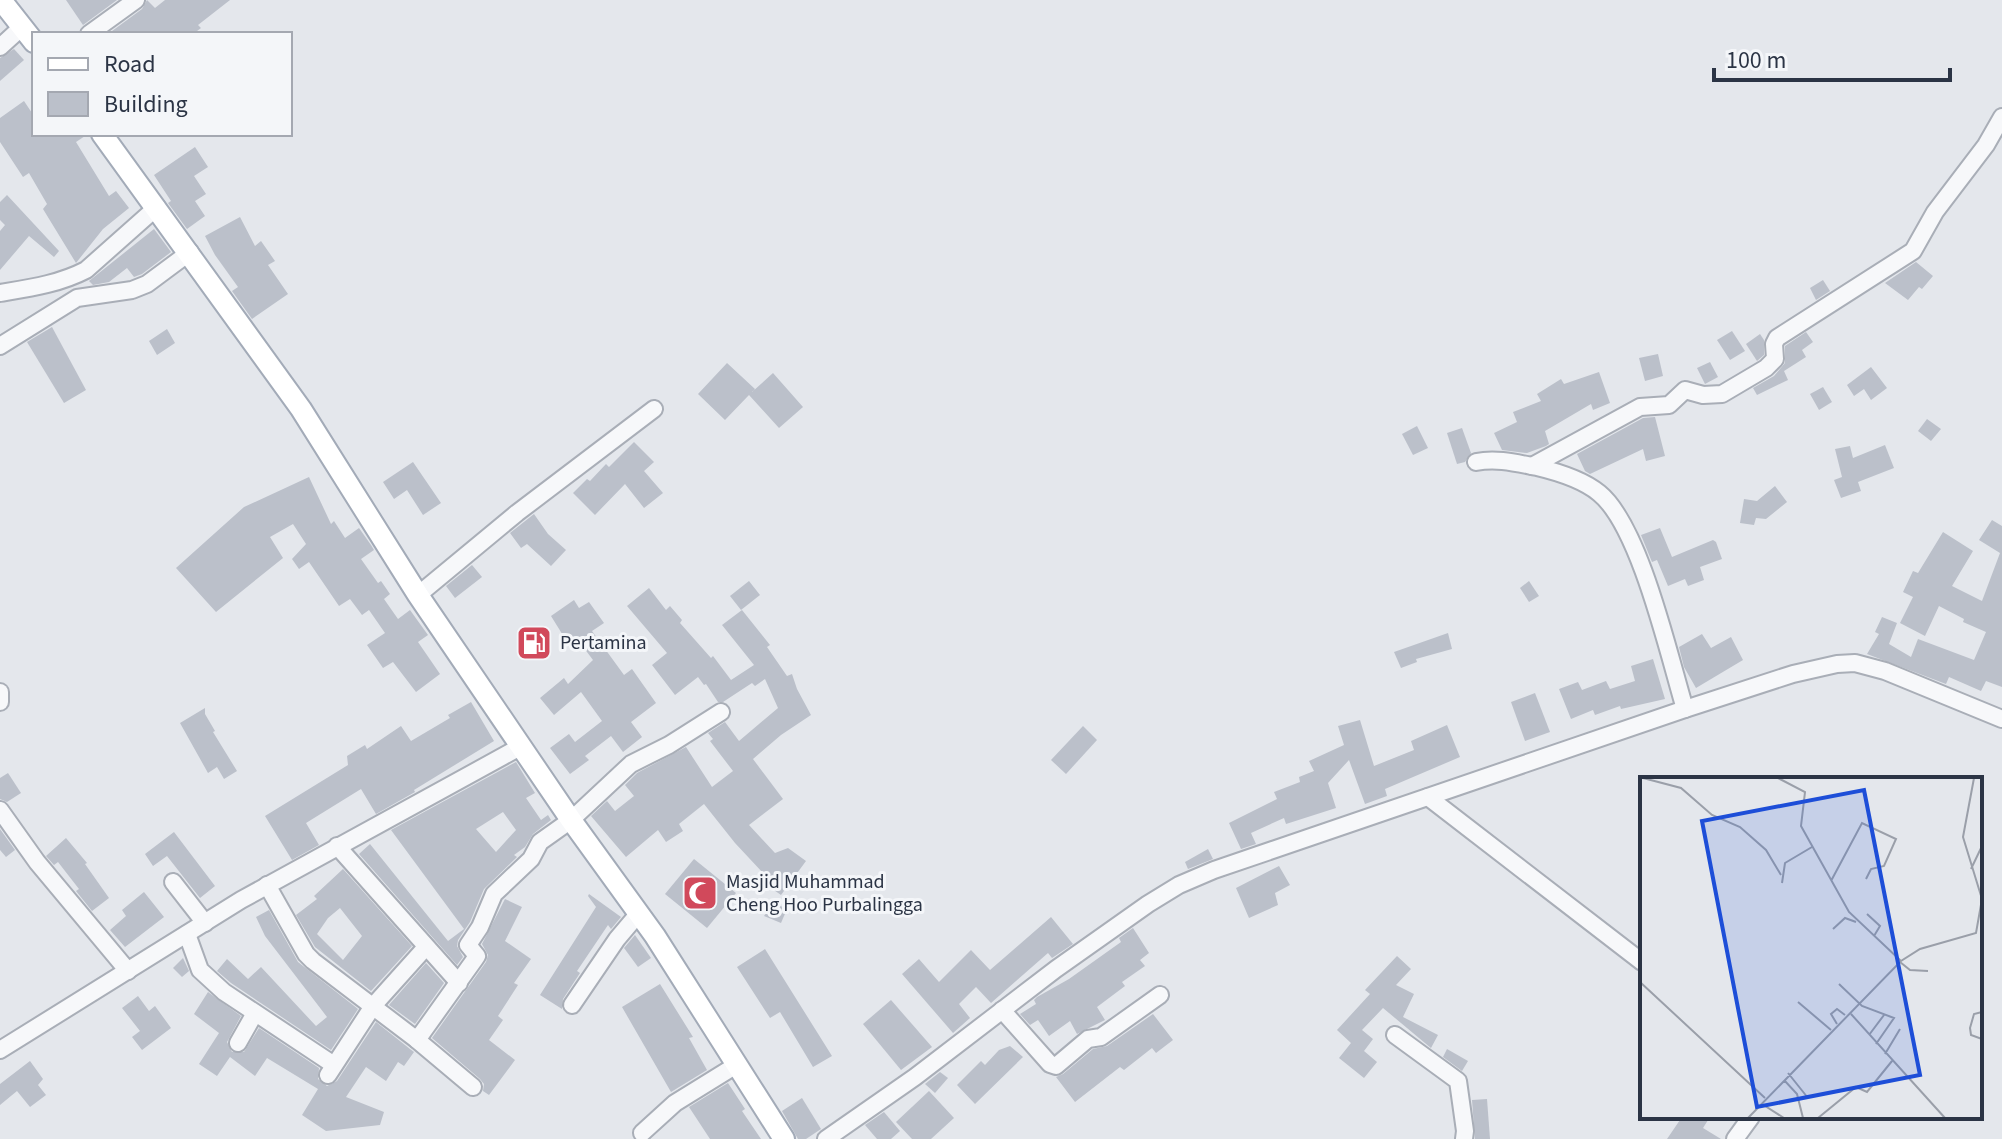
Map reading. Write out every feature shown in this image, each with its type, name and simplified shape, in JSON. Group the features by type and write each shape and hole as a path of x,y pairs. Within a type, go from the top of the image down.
{"main road":[{"path":"1,0 28,34"},
{"path":"104,136 301,409 418,595 520,747 639,913 784,1139"}],"street":[{"path":"92,32 136,0"},
{"path":"0,47 28,34"},
{"path":"1532,466 1640,407 1667,405 1685,390 1718,395 1766,368 1775,359 1774,344 1777,338 1913,251 1935,212 1986,145 2002,117"},
{"path":"0,293 35,288 86,270 157,207"},
{"path":"0,346 77,298 132,290 147,284 190,252"},
{"path":"418,595 517,513 654,409"},
{"path":"1476,462 1502,460 1532,466 1585,484 1600,494 1621,518 1640,563 1685,709"},
{"path":"826,1139 1148,904 1193,878 1685,709 1793,674 1837,664 1855,663 1885,671 2002,719"},
{"path":"0,692 0,702"},
{"path":"417,1040 477,956 468,945 480,927 494,894 531,859 540,842 571,820 631,764 669,745 721,712"},
{"path":"0,1050 267,885 520,747"},
{"path":"1428,797 1640,960"},
{"path":"0,810 37,862 128,971"},
{"path":"337,846 459,983"},
{"path":"173,882 205,923"},
{"path":"267,885 306,954 473,1087"},
{"path":"572,1005 617,939 639,913"},
{"path":"187,934 200,970 224,992 331,1070 373,1006 426,947"},
{"path":"1002,1010 1055,1066 1089,1038 1101,1037 1160,995"},
{"path":"238,1043 255,1013"},
{"path":"1395,1035 1458,1081 1464,1139"},
{"path":"642,1133 675,1103 738,1064"},
{"path":"1735,1139 1750,1119"}],"building":[{"path":"66,0 117,0 83,25"},
{"path":"147,0 155,8 165,0 230,0 198,25 201,28 196,32 111,32 142,9"},
{"path":"14,49 24,60 0,81 0,58"},
{"path":"24,101 32,113 32,136 85,136 76,142 109,196 116,191 129,208 103,229 76,263 43,209 47,204 29,173 23,177 0,142 0,118"},
{"path":"195,147 208,167 194,176 206,194 195,201 205,216 187,229 168,203 171,201 154,175"},
{"path":"7,195 59,251 54,257 29,236 0,270 0,231 5,225 0,220 0,202"},
{"path":"240,217 255,246 261,241 275,261 268,265 288,294 252,319 232,291 238,287 205,236"},
{"path":"154,229 171,252 134,277 127,268 109,282 93,285 89,281"},
{"path":"1916,262 1933,276 1908,300 1885,283"},
{"path":"1823,280 1830,291 1816,300 1810,288"},
{"path":"52,327 86,390 64,403 27,342"},
{"path":"167,329 175,343 157,355 149,341"},
{"path":"1732,331 1745,351 1730,360 1717,340"},
{"path":"1806,332 1813,342 1802,350 1806,357 1784,371 1788,380 1757,395 1753,388 1774,376 1785,363 1785,346"},
{"path":"1760,334 1764,340 1764,355 1757,361 1746,344"},
{"path":"1658,354 1663,376 1645,381 1639,358"},
{"path":"1710,362 1718,377 1705,384 1697,368"},
{"path":"727,363 755,389 752,392 773,373 803,407 779,428 749,395 725,420 698,394"},
{"path":"1871,367 1887,388 1871,400 1864,389 1854,396 1847,385"},
{"path":"1599,372 1610,403 1593,410 1591,404 1545,431 1549,444 1546,446 1527,453 1502,450 1494,433 1517,422 1513,412 1541,401 1537,394 1561,379 1564,384"},
{"path":"1823,387 1832,402 1819,410 1810,394"},
{"path":"1655,417 1665,456 1646,461 1643,449 1590,474 1585,471 1577,454 1643,418"},
{"path":"1927,419 1941,429 1931,441 1918,431"},
{"path":"1417,426 1428,448 1413,455 1402,434"},
{"path":"1462,428 1471,453 1465,462 1457,464 1447,433"},
{"path":"634,442 654,462 644,471 663,493 644,508 625,484 595,515 573,493 606,464 609,467"},
{"path":"1885,445 1894,468 1858,482 1861,491 1841,498 1834,480 1842,477 1835,449 1850,446 1853,458"},
{"path":"413,462 441,503 423,515 407,490 394,499 383,482"},
{"path":"309,477 331,524 334,521 345,538 359,528 371,545 374,550 361,559 390,594 384,599 398,619 410,610 428,635 418,642 440,674 416,692 393,662 383,668 367,645 385,633 369,610 362,615 350,599 339,606 309,562 299,569 292,559 306,544 293,524 270,537 283,558 216,612 176,568 244,507"},
{"path":"1775,486 1787,502 1766,519 1756,518 1754,525 1740,523 1744,499 1757,501"},
{"path":"534,514 548,534 566,550 551,566 527,544 521,548 510,533"},
{"path":"1992,520 2002,526 2002,687 1986,681 1981,691 1949,677 1946,684 1867,654 1879,634 1875,632 1882,617 1897,623 1889,644 1911,657 1918,639 1974,660 1986,632 1939,606 1925,636 1900,623 1913,597 1903,592 1913,571 1918,573 1943,532 1973,551 1952,586 1982,601 2000,553 1979,540"},
{"path":"1660,528 1672,557 1713,540 1722,559 1700,567 1704,580 1688,586 1685,579 1668,586 1657,560 1652,562 1641,535"},
{"path":"472,565 482,577 455,598 446,586"},
{"path":"749,581 760,595 741,610 730,596"},
{"path":"1529,581 1539,596 1529,602 1520,588"},
{"path":"649,588 666,610 670,606 682,620 680,623 711,658 713,656 731,680 754,665 722,625 742,610 770,645 767,647 787,676 792,674 811,715 753,759 783,799 749,825 775,853 788,848 806,861 781,895 761,881 763,873 704,804 679,824 683,831 666,842 658,830 626,857 591,816 607,801 615,811 634,796 625,785 637,773 686,747 712,787 733,771 710,741 713,739 708,733 725,722 739,741 778,708 765,679 755,686 752,683 723,702 718,702 698,677 675,695 652,665 667,653 627,606"},
{"path":"574,600 579,608 589,602 604,623 592,631 624,675 632,669 656,703 631,722 642,737 623,752 611,736 585,756 589,760 570,774 550,748 569,734 575,742 602,721 581,692 554,715 540,698 564,678 568,684 593,660 578,640 569,645 551,616"},
{"path":"1448,633 1452,649 1416,659 1417,662 1401,668 1394,652"},
{"path":"1702,634 1711,648 1731,637 1743,660 1696,688 1684,667 1679,647"},
{"path":"1653,659 1665,699 1621,709 1620,706 1595,715 1593,710 1571,719 1559,689 1578,682 1582,690 1606,681 1610,689 1635,681 1631,666"},
{"path":"1535,693 1550,732 1525,741 1511,702"},
{"path":"471,702 494,741 376,814 361,789 306,823 319,845 292,860 265,816 348,765 347,756 365,745 367,749 401,726 411,741"},
{"path":"205,708 213,732 237,771 224,779 217,767 208,773 180,723"},
{"path":"1360,720 1374,766 1414,750 1411,741 1447,725 1460,757 1385,789 1387,796 1365,804 1349,760 1328,783 1336,808 1286,824 1284,818 1251,833 1256,844 1241,849 1229,823 1277,799 1274,792 1300,782 1299,777 1314,771 1309,761 1344,745 1338,726"},
{"path":"1083,726 1097,740 1066,774 1051,760"},
{"path":"516,762 535,793 526,798 541,820 548,815 551,820 533,834 525,847 514,855 517,857 484,889 470,922 458,940 457,946 463,957 457,965 359,854 370,844 448,941 464,929 391,830","holes":["503,812 516,830 496,852 476,829"]},
{"path":"8,773 21,793 7,802 0,799 0,778"},
{"path":"0,829 15,850 6,857 0,850"},
{"path":"174,832 215,886 200,898 167,856 153,866 145,854"},
{"path":"66,838 87,863 109,898 92,911 58,862 54,865 46,856"},
{"path":"1208,849 1213,859 1188,869 1185,862"},
{"name":"Masjid Muhammad Cheng Hoo Purbalingga","path":"694,859 736,893 707,928 665,894"},
{"path":"1279,866 1290,885 1275,893 1278,905 1249,918 1236,888"},
{"path":"343,869 412,946 371,991 315,947 296,915 317,899 314,896","holes":["340,908 362,936 343,960 317,934"]},
{"path":"144,892 164,917 125,947 110,930 126,916 122,910"},
{"path":"589,894 621,917 611,929 608,925 577,971 580,973 563,999 562,1009 540,995 596,907"},
{"path":"505,899 522,907 505,941 531,959 514,983 518,985 498,1016 503,1020 489,1040 515,1060 489,1095 483,1091 484,1084 480,1079 432,1038 486,962 488,955 482,944"},
{"path":"774,903 787,909 781,923 764,916"},
{"path":"269,910 298,962 358,1009 331,1050 217,971 227,959 248,979 261,967 316,1026 327,1017 265,936 256,917"},
{"path":"1051,917 1073,944 1052,958 1048,953 991,1003 976,987 959,1004 970,1018 953,1033 902,974 919,959 939,982 971,950 990,970"},
{"path":"1133,928 1149,953 1140,960 1145,966 1122,982 1125,986 1097,1007 1105,1020 1077,1034 1070,1021 1049,1036 1038,1020 1030,1025 1020,1014 1036,1004 1034,1000 1037,997 1069,979 1121,942 1119,938"},
{"path":"635,935 651,958 638,967 624,948"},
{"path":"765,949 832,1056 813,1067 780,1012 770,1018 737,967"},
{"path":"1397,956 1411,969 1396,985 1414,994 1403,1017 1438,1035 1431,1048 1383,1008 1362,1030 1373,1039 1364,1051 1377,1062 1364,1078 1339,1058 1351,1043 1337,1030 1370,994 1365,990"},
{"path":"183,958 189,971 182,977 173,968"},
{"path":"426,963 444,983 415,1024 389,1005"},
{"path":"660,984 693,1037 689,1038 707,1070 671,1092 622,1007"},
{"path":"208,992 241,1016 227,1042 232,1052 244,1052 259,1028 319,1068 318,1079 327,1086 337,1081 376,1022 414,1052 404,1066 398,1062 386,1081 366,1067 346,1097 384,1112 380,1125 326,1131 302,1115 318,1089 267,1058 255,1076 230,1057 217,1076 199,1064 219,1033 194,1014"},
{"path":"138,996 149,1011 155,1006 171,1028 142,1050 132,1037 140,1031 122,1008"},
{"path":"891,1000 932,1047 901,1070 863,1024"},
{"path":"1153,1014 1173,1040 1156,1053 1152,1048 1124,1070 1120,1067 1075,1102 1056,1077 1093,1049 1107,1046"},
{"path":"1010,1046 1023,1057 975,1104 957,1085 981,1061 985,1065 999,1050"},
{"path":"1447,1049 1468,1061 1462,1071 1443,1057"},
{"path":"30,1061 43,1079 38,1085 46,1095 30,1107 17,1091 0,1105 0,1084"},
{"path":"940,1072 948,1078 935,1093 925,1084"},
{"path":"728,1083 761,1139 710,1139 689,1107"},
{"path":"929,1091 954,1118 931,1139 912,1139 896,1122"},
{"path":"802,1098 821,1129 806,1139 798,1139 782,1111"},
{"path":"1487,1099 1490,1139 1475,1139 1472,1100"},
{"path":"884,1112 900,1131 891,1139 877,1139 865,1125"},
{"path":"1681,1119 1709,1119 1703,1128 1721,1139 1667,1139"}],"place":[{"name":"Pertamina","path":"534,643"},
{"name":"Masjid Muhammad Cheng Hoo Purbalingga","path":"700,893"}]}
